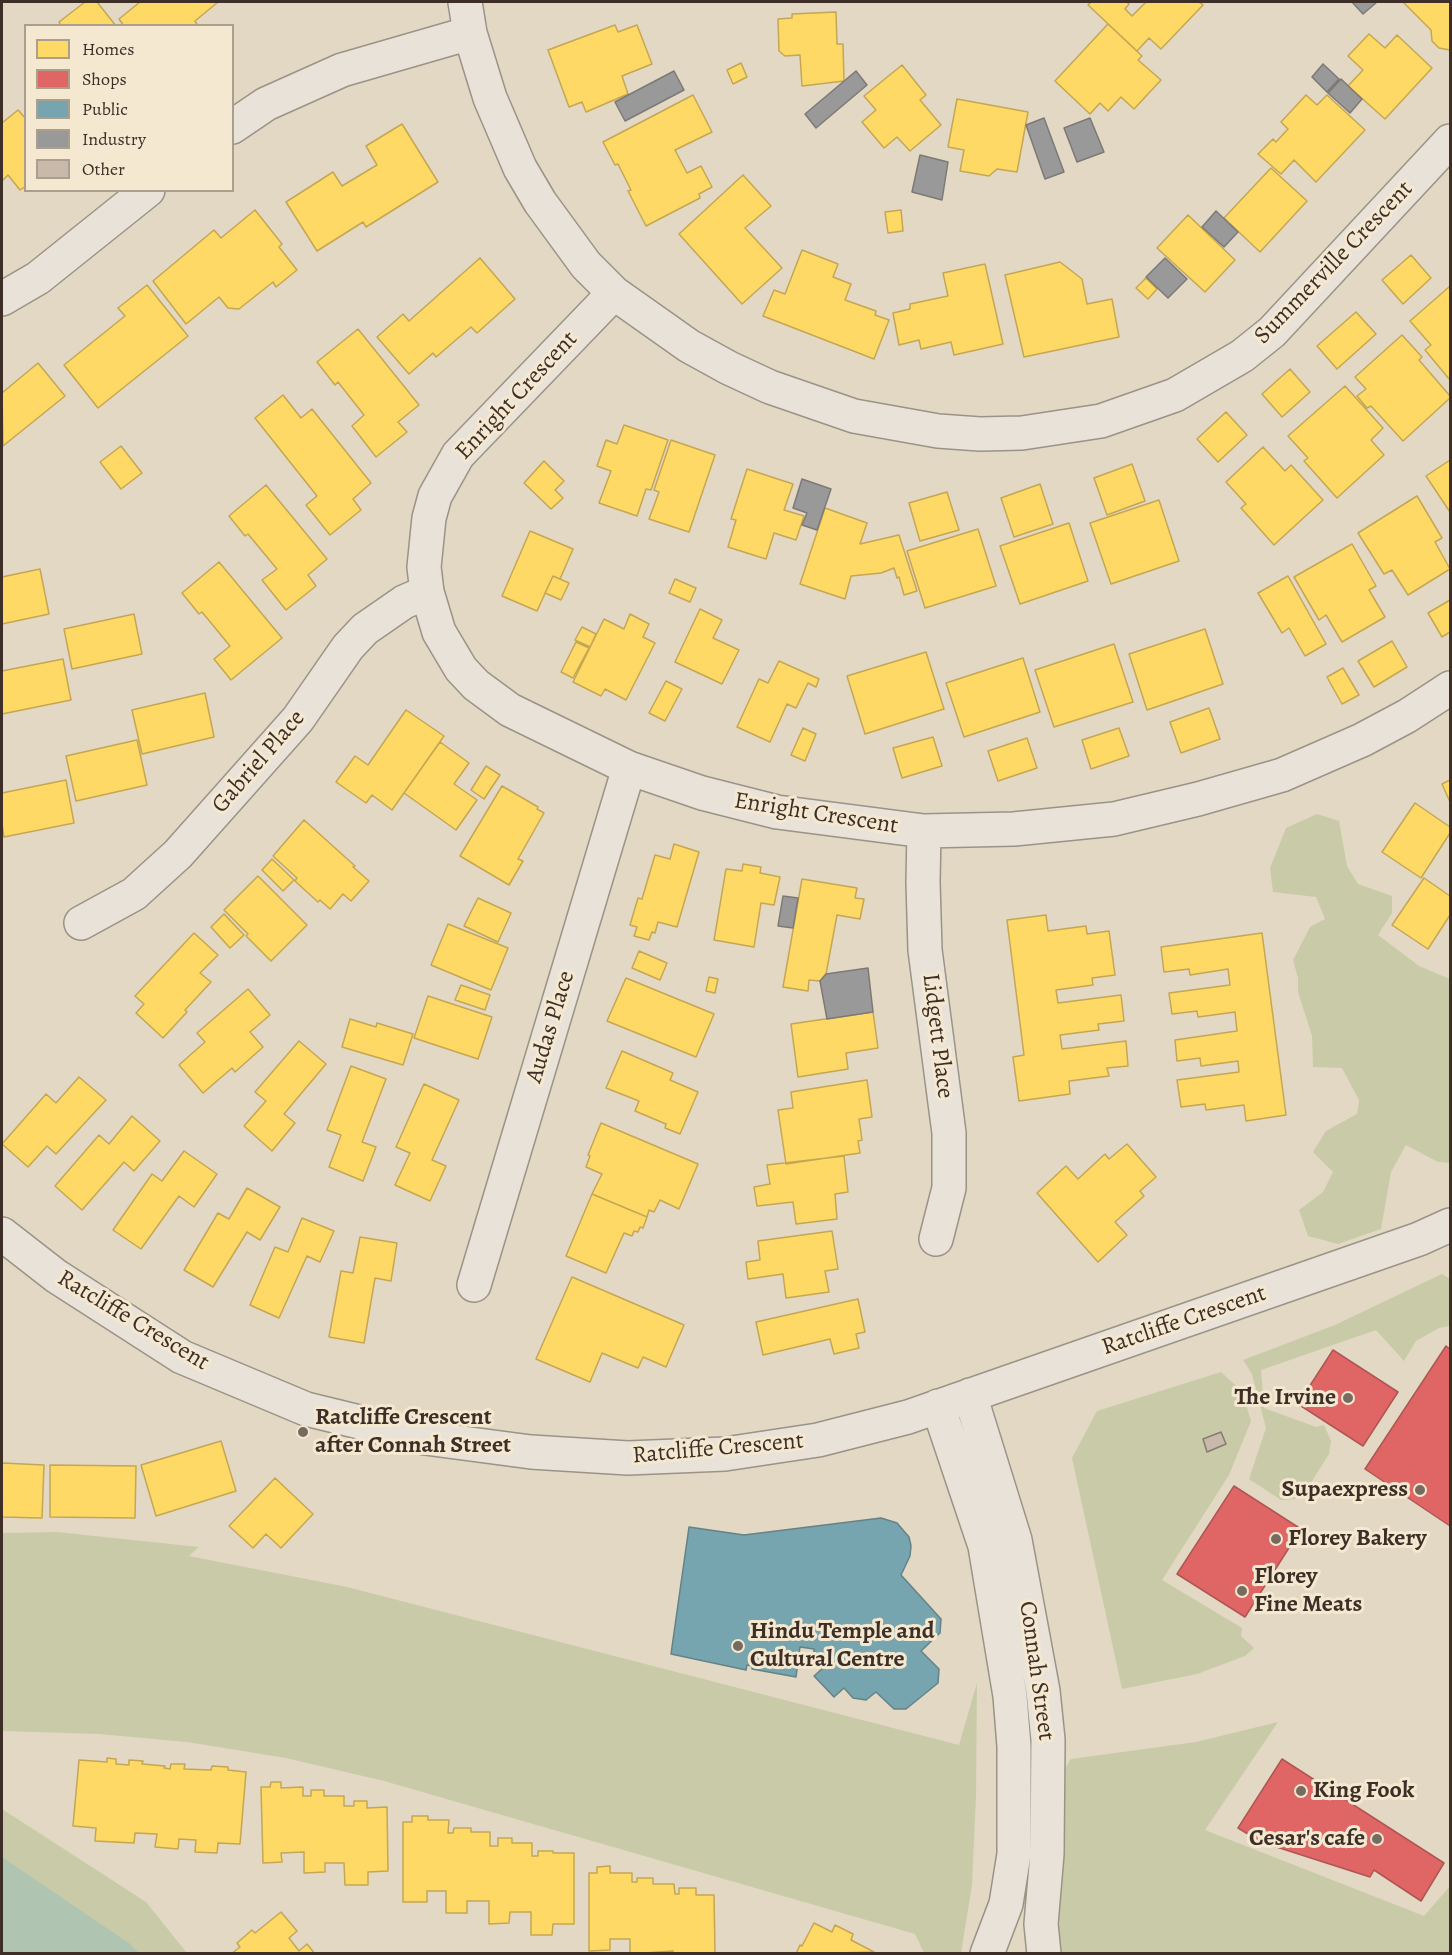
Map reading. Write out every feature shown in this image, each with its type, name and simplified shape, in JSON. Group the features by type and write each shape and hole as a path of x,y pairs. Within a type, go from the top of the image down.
{"street":[{"name":"Summerville Crescent","path":"465,2 470,33 490,98 520,168 540,202 580,256 614,293 689,346 770,387 854,416 938,431 980,434 1022,433 1101,421 1175,395 1242,356 1265,338 1450,141"},
{"path":"234,126 266,104 342,70 470,33"},
{"path":"2,299 38,278 146,192"},
{"name":"Enright Crescent","path":"614,293 458,456 435,496 429,518 424,567 427,592 439,632 461,669 476,685 510,710 628,768 702,793 777,812 924,831 1014,829 1114,819 1198,799 1282,775 1362,741 1407,716 1450,688"},
{"name":"Gabriel Place","path":"81,923 134,894 178,854 298,718 348,647 365,629 404,602 427,592"},
{"name":"Audas Place","path":"474,1285 628,768"},
{"name":"Lidgett Place","path":"924,831 925,950 949,1133 949,1188 936,1239"},
{"name":"Ratcliffe Crescent","path":"2,1234 56,1276 182,1357 306,1409 425,1438 531,1452 628,1458 724,1454 818,1440 908,1417 1419,1239 1450,1225"},
{"name":"Connah Street","path":"970,1395 1015,1540 1043,1691 1048,1740 1047,1854 1041,1924 1044,1953"},
{"name":"Connah Street","path":"938,1406 985,1546 1010,1696 1014,1746 1014,1854 1006,1904 987,1953"}],"shaded area":[{"path":"1317,814 1339,821 1347,866 1358,884 1392,896 1392,913 1378,935 1419,966 1450,979 1450,1163 1438,1162 1406,1145 1391,1172 1381,1229 1338,1244 1308,1236 1299,1210 1323,1192 1333,1172 1313,1152 1326,1131 1357,1114 1359,1100 1342,1068 1313,1067 1312,1036 1298,992 1298,978 1293,960 1310,927 1325,919 1316,897 1273,892 1270,868 1286,828"},
{"path":"1442,1274 1450,1279 1450,1326 1439,1328 1416,1341 1404,1361 1376,1330 1261,1370 1264,1408 1316,1427 1324,1425 1331,1441 1329,1454 1305,1492 1295,1499 1281,1500 1249,1479 1266,1428 1252,1374 1243,1360 1335,1325"},
{"path":"1221,1372 1242,1391 1251,1421 1229,1475 1162,1580 1242,1628 1241,1636 1254,1648 1245,1656 1197,1674 1122,1689 1072,1458 1097,1411"},
{"path":"57,1532 199,1547 189,1556 347,1587 959,1745 977,1683 972,1885 961,1953 924,1953 915,1934 384,1781 286,1758 187,1742 99,1734 2,1731 2,1533"},
{"path":"1278,1722 1205,1830 1424,1916 1450,1886 1450,1953 1052,1954 1055,1783 1071,1759 1196,1742"},
{"path":"2,1809 146,1902 187,1953 2,1953"},
{"path":"2,1857 130,1944 139,1953 2,1953"}],"building: Homes":[{"path":"85,2 97,2 114,24 60,24 59,22"},
{"path":"140,2 218,2 195,21 197,24 123,24 119,19"},
{"path":"1091,2 1127,2 1129,4 1125,9 1132,16 1146,2 1199,2 1203,5 1161,49 1149,38 1137,51 1088,5"},
{"path":"1403,2 1450,2 1450,50 1439,48 1432,41 1431,30"},
{"path":"836,12 837,44 843,44 844,81 802,86 800,55 785,56 779,51 778,19 792,18 792,14"},
{"path":"1108,24 1142,56 1138,60 1161,80 1134,109 1121,97 1108,111 1100,103 1090,114 1055,81"},
{"path":"615,25 618,32 637,25 652,64 622,76 628,94 586,112 582,102 569,107 548,50"},
{"path":"1369,34 1385,48 1397,35 1432,68 1385,119 1348,86 1363,70 1348,56"},
{"path":"741,63 747,77 733,84 727,70"},
{"path":"902,65 926,95 920,100 941,125 910,151 897,137 884,148 862,122 876,110 864,96"},
{"path":"693,95 712,132 675,150 687,173 701,166 712,187 699,194 700,198 646,226 628,191 631,190 618,164 615,165 603,142"},
{"path":"1306,95 1317,105 1327,95 1365,130 1316,182 1294,160 1281,174 1258,154 1273,139 1276,142 1288,129 1281,122"},
{"path":"957,99 1028,112 1017,172 997,169 989,176 960,171 964,150 948,147"},
{"path":"18,110 24,117 24,187 20,190 8,175 2,181 2,123"},
{"path":"402,124 438,182 366,227 363,222 317,251 286,202 333,172 342,186 377,165 366,146"},
{"path":"1271,168 1307,201 1260,252 1224,218"},
{"path":"743,175 771,206 745,228 782,268 742,304 679,234"},
{"path":"255,210 282,244 279,247 297,270 276,287 273,282 239,309 228,308 219,297 186,324 153,281 214,230 221,238"},
{"path":"901,210 903,231 888,233 885,212"},
{"path":"1188,215 1235,260 1205,292 1157,248"},
{"path":"802,250 838,264 833,277 851,284 845,300 876,311 875,315 889,320 874,359 763,316 774,290 785,294"},
{"path":"1411,255 1431,278 1403,304 1382,280"},
{"path":"480,258 515,299 477,333 471,327 436,357 433,353 409,374 377,337 403,314 409,321"},
{"path":"1060,262 1082,279 1087,304 1112,299 1119,337 1024,357 1005,275"},
{"path":"985,264 1003,344 954,355 951,342 921,349 919,340 899,345 893,313 910,309 910,304 948,296 943,273"},
{"path":"1146,278 1157,289 1148,299 1136,288"},
{"path":"147,285 188,336 98,408 64,365 125,316 118,308"},
{"path":"1449,287 1450,380 1425,350 1431,345 1410,321"},
{"path":"1356,312 1376,334 1337,369 1317,346"},
{"path":"358,329 419,405 398,422 407,432 376,457 352,426 364,415 338,382 335,385 317,362"},
{"path":"1402,335 1422,357 1419,360 1450,396 1403,441 1371,406 1367,408 1357,396 1366,389 1355,377"},
{"path":"38,363 65,396 3,446 2,393"},
{"path":"1290,369 1310,392 1282,417 1262,394"},
{"path":"1345,386 1383,428 1371,440 1384,455 1337,498 1304,461 1308,458 1288,436"},
{"path":"283,395 301,418 312,409 371,483 353,499 361,510 330,535 306,505 317,496 255,418"},
{"path":"1226,412 1247,435 1218,462 1197,439"},
{"path":"624,425 668,440 651,490 646,489 637,516 599,503 611,471 597,466 606,440 617,444"},
{"path":"671,440 715,455 689,532 649,519 659,492 654,490"},
{"path":"121,446 142,473 121,489 100,462"},
{"path":"1263,447 1285,471 1291,465 1323,500 1274,545 1241,508 1246,504 1226,482"},
{"path":"1450,460 1450,512 1426,476"},
{"path":"544,461 564,481 555,490 563,498 551,509 524,483"},
{"path":"1132,464 1145,501 1107,515 1094,478"},
{"path":"747,469 793,484 784,510 804,516 796,540 774,533 766,559 728,547 736,520 731,519"},
{"path":"1040,484 1053,524 1014,537 1001,498"},
{"path":"266,485 327,559 308,575 316,586 286,610 262,580 277,569 248,534 245,536 229,516"},
{"path":"947,492 959,530 920,541 909,503"},
{"path":"1417,496 1442,538 1435,542 1450,569 1408,595 1392,570 1384,574 1358,533"},
{"path":"1159,500 1179,561 1111,584 1090,523"},
{"path":"825,508 867,523 860,544 899,535 917,591 904,595 894,568 881,573 851,576 845,599 800,584"},
{"path":"1069,523 1088,581 1020,604 1000,546"},
{"path":"978,529 996,586 925,608 907,551"},
{"path":"530,531 573,549 560,579 553,576 537,611 502,596"},
{"path":"1352,544 1376,586 1369,590 1385,617 1342,642 1326,615 1319,620 1294,577"},
{"path":"219,562 282,638 231,680 214,659 230,646 202,612 199,614 182,593"},
{"path":"40,569 49,614 2,624 2,577"},
{"path":"553,576 569,583 561,600 545,593"},
{"path":"1288,576 1326,644 1305,656 1289,628 1282,633 1258,593"},
{"path":"675,579 696,588 690,602 669,593"},
{"path":"1450,600 1450,632 1442,637 1428,613"},
{"path":"700,609 722,620 713,638 739,650 722,684 675,662"},
{"path":"134,614 142,654 72,669 64,629"},
{"path":"630,614 649,624 643,637 655,643 626,700 605,689 601,696 573,682 604,619 624,629"},
{"path":"582,627 596,634 590,647 575,640"},
{"path":"1205,629 1223,684 1147,710 1129,654"},
{"path":"1392,641 1407,667 1374,687 1358,661"},
{"path":"576,642 589,648 573,678 561,672"},
{"path":"1114,644 1133,702 1054,727 1035,670"},
{"path":"926,652 944,709 865,734 847,676"},
{"path":"1023,658 1040,712 964,737 946,683"},
{"path":"63,659 71,700 2,714 2,671"},
{"path":"779,661 819,679 816,687 808,683 796,708 787,704 770,742 737,727 759,679 768,683"},
{"path":"1343,668 1359,695 1342,704 1327,677"},
{"path":"666,681 682,689 665,721 649,713"},
{"path":"205,693 214,737 142,754 132,710"},
{"path":"1209,708 1220,739 1181,753 1170,722"},
{"path":"406,710 444,736 392,810 372,795 366,803 336,782 355,756 368,765"},
{"path":"803,728 816,734 805,761 791,755"},
{"path":"1119,728 1129,756 1091,769 1082,740"},
{"path":"933,737 942,766 902,778 893,748"},
{"path":"1027,738 1037,768 998,781 988,751"},
{"path":"137,740 147,785 76,801 66,756"},
{"path":"440,742 469,763 454,784 477,800 456,830 404,793"},
{"path":"486,766 500,775 484,799 471,790"},
{"path":"66,780 74,823 4,837 2,793"},
{"path":"1450,780 1450,802 1442,784"},
{"path":"502,786 538,807 537,809 544,813 518,859 523,861 509,885 460,856"},
{"path":"1415,803 1450,827 1450,833 1421,878 1382,852"},
{"path":"304,820 369,881 351,901 343,894 330,909 320,900 318,902 295,881 297,878 273,856"},
{"path":"674,844 699,852 677,927 658,922 655,933 652,932 649,940 634,936 637,927 630,925 638,898 642,899 655,855 670,859"},
{"path":"272,859 294,880 283,891 262,870"},
{"path":"743,864 761,867 760,873 780,877 774,905 761,903 754,947 714,940 726,869 742,871"},
{"path":"258,876 307,925 271,961 224,910"},
{"path":"1424,878 1450,896 1450,915 1428,949 1392,925"},
{"path":"802,879 857,888 855,898 864,899 860,919 837,915 826,974 820,981 809,980 808,991 783,987"},
{"path":"478,898 511,913 498,942 464,926"},
{"path":"224,914 244,935 230,948 211,927"},
{"path":"1046,915 1048,931 1086,926 1087,934 1109,931 1115,975 1092,978 1093,985 1056,990 1058,1003 1121,995 1124,1021 1098,1024 1099,1030 1060,1035 1062,1049 1126,1041 1128,1066 1107,1068 1109,1076 1069,1081 1070,1094 1019,1101 1013,1057 1024,1055 1007,920"},
{"path":"448,924 508,948 491,990 431,965"},
{"path":"194,933 218,955 200,973 211,982 163,1038 136,1013 144,1004 135,996"},
{"path":"1262,933 1286,1115 1246,1121 1244,1105 1206,1110 1205,1104 1181,1107 1177,1080 1239,1072 1238,1061 1201,1066 1200,1058 1177,1061 1175,1040 1237,1031 1235,1012 1198,1017 1197,1011 1172,1014 1169,993 1230,985 1228,969 1190,975 1189,969 1164,972 1161,947"},
{"path":"639,951 667,963 660,980 632,968"},
{"path":"709,977 718,979 715,993 706,991"},
{"path":"626,978 714,1014 696,1057 607,1021"},
{"path":"461,985 490,995 485,1010 455,1000"},
{"path":"248,989 270,1015 250,1032 263,1047 235,1072 232,1068 203,1093 179,1065 205,1042 197,1033"},
{"path":"428,996 492,1017 478,1059 414,1038"},
{"path":"873,1012 878,1048 846,1053 848,1069 798,1077 791,1024"},
{"path":"350,1019 376,1027 377,1023 413,1034 403,1065 342,1047"},
{"path":"299,1041 326,1064 284,1114 295,1123 272,1151 244,1126 266,1101 255,1092"},
{"path":"622,1051 673,1073 670,1080 698,1092 680,1134 665,1128 666,1124 635,1111 639,1101 606,1088"},
{"path":"351,1066 386,1079 362,1142 376,1147 363,1181 329,1167 341,1135 327,1130"},
{"path":"79,1077 106,1100 56,1154 47,1146 28,1167 2,1144 46,1094 56,1103"},
{"path":"867,1080 872,1117 859,1119 862,1140 858,1141 860,1153 786,1164 778,1110 793,1108 791,1092"},
{"path":"424,1084 459,1100 432,1160 446,1166 430,1201 395,1185 410,1153 396,1147"},
{"path":"132,1116 160,1141 134,1171 124,1162 82,1210 55,1186 99,1135 109,1144"},
{"path":"601,1123 698,1164 679,1209 660,1200 654,1212 649,1210 647,1217 592,1194 602,1174 586,1167 590,1156 588,1155"},
{"path":"1127,1144 1156,1177 1140,1191 1144,1196 1115,1222 1127,1235 1098,1262 1037,1193 1066,1166 1078,1179 1105,1154 1109,1159"},
{"path":"184,1151 217,1174 194,1207 179,1196 141,1249 113,1230 152,1174 162,1181"},
{"path":"844,1156 848,1192 835,1194 837,1219 796,1224 793,1202 757,1206 754,1187 770,1184 767,1165"},
{"path":"247,1188 280,1207 260,1240 247,1232 213,1287 184,1270 218,1213 229,1219"},
{"path":"592,1194 647,1217 643,1228 640,1227 638,1232 634,1231 632,1236 624,1233 606,1273 566,1256"},
{"path":"302,1218 334,1231 320,1262 307,1256 279,1318 250,1305 275,1247 288,1252"},
{"path":"832,1231 838,1269 825,1271 829,1292 786,1298 783,1274 748,1279 746,1262 760,1260 758,1241"},
{"path":"360,1237 397,1243 391,1281 375,1278 364,1343 329,1337 341,1271 353,1273"},
{"path":"572,1277 684,1325 666,1367 643,1357 638,1368 602,1353 590,1382 536,1359"},
{"path":"858,1299 865,1332 856,1334 859,1348 834,1354 830,1339 763,1355 756,1322"},
{"path":"221,1441 236,1491 156,1516 141,1465"},
{"path":"2,1463 44,1465 42,1518 2,1517"},
{"path":"50,1465 136,1466 135,1518 50,1517"},
{"path":"275,1478 313,1514 281,1548 266,1534 253,1548 229,1526"},
{"path":"107,1758 116,1759 116,1764 129,1765 129,1760 143,1761 142,1764 165,1766 164,1768 170,1769 171,1764 185,1764 184,1769 211,1770 212,1766 246,1772 240,1844 218,1843 217,1853 195,1852 196,1840 179,1839 178,1849 155,1847 157,1834 135,1833 134,1843 95,1841 96,1828 73,1826 79,1760 107,1762"},
{"path":"271,1782 281,1782 281,1788 303,1787 303,1796 311,1796 311,1790 324,1790 324,1796 344,1796 344,1806 354,1806 354,1801 367,1801 367,1808 387,1807 388,1871 368,1872 368,1885 345,1885 344,1863 325,1863 325,1872 304,1873 304,1852 281,1853 282,1862 263,1863 261,1787 270,1787"},
{"path":"412,1816 428,1816 428,1820 449,1820 448,1833 453,1833 454,1828 471,1828 471,1832 490,1832 490,1846 498,1846 498,1838 512,1838 512,1843 532,1843 532,1856 538,1856 538,1851 574,1853 574,1924 553,1924 552,1935 531,1935 531,1912 510,1912 509,1923 489,1924 489,1901 467,1901 467,1913 446,1913 446,1891 427,1891 427,1902 403,1902 403,1822 412,1822"},
{"path":"610,1866 610,1873 632,1873 632,1882 637,1882 637,1878 653,1878 653,1884 674,1884 675,1894 679,1894 679,1888 696,1888 696,1895 714,1895 715,1954 673,1954 673,1951 630,1954 630,1939 610,1939 610,1950 589,1951 589,1873 597,1873 597,1867"},
{"path":"281,1912 297,1931 289,1938 299,1951 307,1944 315,1954 231,1954 240,1947 237,1943 252,1930 255,1933"},
{"path":"814,1923 832,1932 835,1925 853,1934 851,1940 874,1952 796,1954"}],"building: Shops":[{"path":"1446,1346 1450,1349 1450,1526 1365,1469"},
{"name":"The Irvine","path":"1333,1350 1398,1392 1363,1446 1298,1404"},
{"path":"1234,1486 1301,1529 1245,1617 1177,1574"},
{"path":"1282,1759 1444,1863 1421,1901 1374,1870 1370,1877 1261,1842 1238,1828"}],"building: Public":[{"path":"881,1518 897,1523 909,1537 910,1556 901,1575 941,1619 940,1633 921,1651 939,1669 938,1683 906,1709 894,1709 876,1692 866,1700 853,1698 844,1688 834,1697 814,1676 824,1667 814,1654 814,1649 800,1647 796,1677 752,1669 752,1666 747,1665 746,1670 671,1654 689,1527 744,1535"}],"building: Industry":[{"path":"1352,2 1377,2 1363,14"},
{"path":"1323,64 1339,79 1327,92 1312,77"},
{"path":"674,71 684,90 625,121 615,102"},
{"path":"856,71 867,85 816,128 805,114"},
{"path":"1341,79 1362,99 1350,113 1328,93"},
{"path":"1044,118 1064,172 1045,179 1026,125"},
{"path":"1090,118 1104,152 1077,162 1064,128"},
{"path":"920,155 948,162 942,200 912,192"},
{"path":"1216,211 1238,232 1224,247 1202,227"},
{"path":"1165,258 1187,279 1168,298 1146,277"},
{"path":"802,479 831,489 817,530 802,525 807,513 793,508"},
{"path":"783,896 798,898 793,928 778,926"},
{"path":"868,968 873,1012 827,1019 820,981 826,974"}],"building: Other":[{"path":"1221,1432 1226,1444 1207,1452 1203,1439"}],"place":[{"name":"The Irvine","path":"1348,1398"},
{"name":"Ratcliffe Crescent after Connah Street","path":"303,1432"},
{"name":"Supaexpress","path":"1420,1490"},
{"name":"Florey Bakery","path":"1276,1539"},
{"name":"Florey Fine Meats","path":"1242,1591"},
{"name":"Hindu Temple and Cultural Centre","path":"738,1646"},
{"name":"King Fook","path":"1301,1791"},
{"name":"Cesar's cafe","path":"1377,1839"}]}
